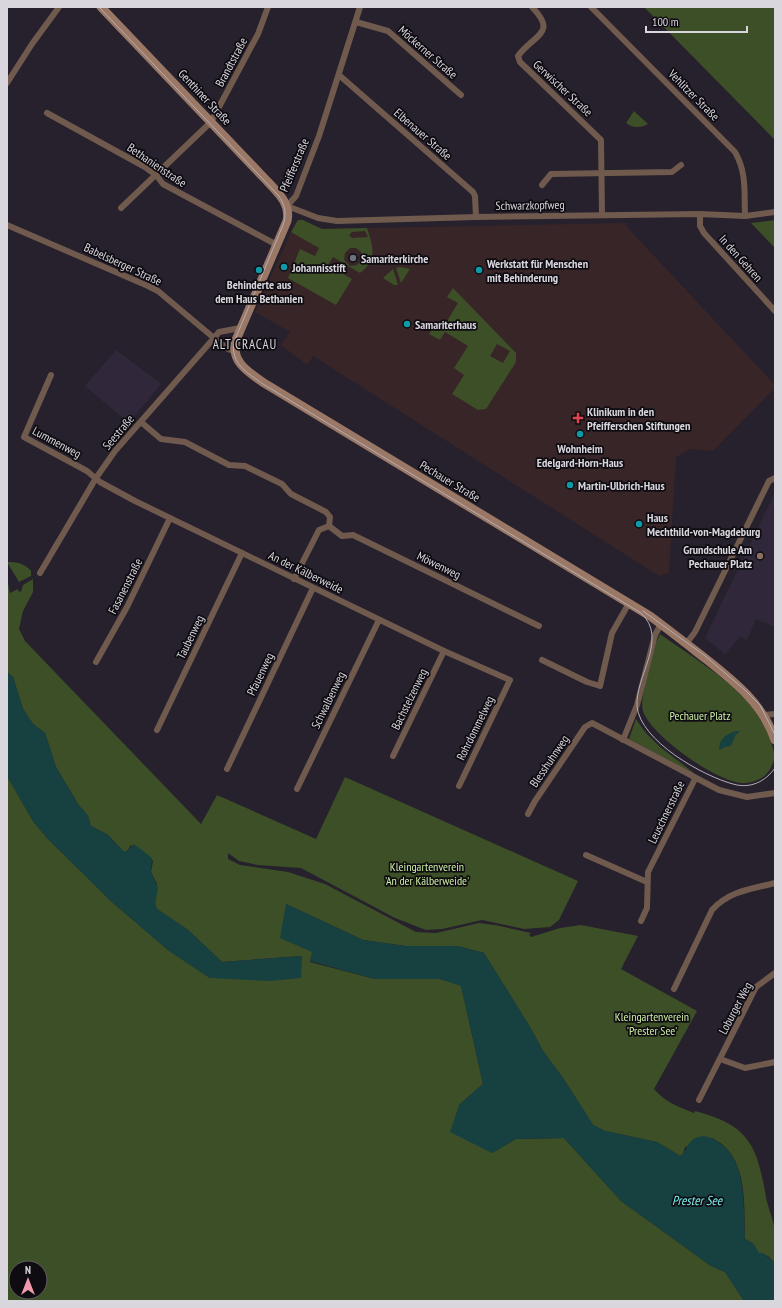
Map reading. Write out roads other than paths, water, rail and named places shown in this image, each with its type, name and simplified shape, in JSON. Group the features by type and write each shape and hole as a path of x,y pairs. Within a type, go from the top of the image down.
{"main road":[{"name":"Genthiner Straße","path":"101,7 211,122 281,197 287,206"},
{"name":"Pfeifferstraße","path":"235,351 235,343 240,328 288,219 287,206"},
{"name":"Pechauer Straße","path":"235,351 237,360 242,366 264,383 629,603 661,624"},
{"path":"661,624 742,688 764,715 775,740"}],"street":[{"path":"7,83 32,44 59,7"},
{"name":"Brandtstraße","path":"121,208 211,122 258,34 268,7"},
{"name":"Pfeifferstraße","path":"287,206 296,196 319,136 360,7"},
{"name":"Gerwischer Straße","path":"532,7 544,21 544,26 542,32 518,56 520,62 601,140 602,215"},
{"name":"Vehlitzer Straße","path":"591,7 735,152 742,165 744,178 745,216"},
{"name":"Möckerner Straße","path":"356,22 388,31 461,95"},
{"name":"Elbenauer Straße","path":"339,75 473,192 475,196 476,217"},
{"name":"Bethanienstraße","path":"47,113 145,167 156,175 162,184 276,245"},
{"path":"542,184 551,174 672,172 681,165"},
{"name":"Schwarzkopfweg","path":"287,206 318,218 337,221 602,215 700,214 745,216 775,212"},
{"name":"In den Gehren","path":"700,214 700,226 704,233 775,311"},
{"name":"Babelsberger Straße","path":"7,225 148,286 214,338"},
{"path":"235,351 228,349 214,338 219,332 240,328"},
{"name":"Seestraße","path":"40,572 96,478 115,451 214,338"},
{"name":"Lummenweg","path":"51,375 24,437 87,470 96,478"},
{"path":"141,422 161,439 185,442 229,465 245,466 282,484 291,494 326,512 330,517 330,526 320,530 294,579"},
{"name":"An der Kälberweide","path":"96,478 135,501 294,579 444,651 510,680"},
{"path":"686,644 695,632 769,481 775,478"},
{"name":"Fasanenstraße","path":"96,662 127,607 170,518"},
{"name":"Möwenweg","path":"330,526 342,536 354,535 539,626"},
{"name":"Taubenweg","path":"156,730 242,553"},
{"name":"Pfauenweg","path":"227,769 313,588"},
{"path":"542,660 587,682 600,686 612,633 629,603"},
{"name":"Schwalbenweg","path":"297,789 379,620"},
{"path":"622,740 637,705 655,635 661,624"},
{"name":"Bachstelzenweg","path":"393,756 444,651"},
{"name":"Rohrdommelweg","path":"459,786 510,680"},
{"path":"764,715 775,714"},
{"name":"Leuschnerstraße","path":"592,723 695,779 648,872 647,908 641,921"},
{"name":"Blesshuhnweg","path":"528,814 535,801 585,727 592,723"},
{"path":"695,779 719,790 741,796 775,793"},
{"path":"586,855 647,882"},
{"path":"674,989 712,910 721,900 732,894 775,883"},
{"name":"Loburger Weg","path":"699,1100 756,987 775,973"},
{"path":"720,1059 745,1068 775,1062"}],"water":[{"path":"7,672 13,677 23,709 33,724 45,733 56,767 78,804 88,816 91,826 108,835 123,851 127,851 134,844 152,858 151,872 158,888 155,904 157,909 188,930 222,962 302,956 301,978 270,981 210,978 168,950 112,902 47,838 33,821 7,776"},
{"path":"740,731 735,736 731,746 719,750 722,740 729,734"},
{"name":"Prester See","path":"286,904 363,940 406,946 457,946 484,953 530,1027 543,1051 563,1078 593,1125 605,1131 657,1142 680,1156 684,1153 691,1141 703,1136 714,1139 728,1150 735,1161 742,1186 745,1239 754,1244 759,1253 763,1253 775,1263 775,1301 744,1301 725,1272 711,1266 621,1201 564,1138 516,1139 492,1153 450,1132 459,1105 483,1084 461,986 440,979 375,979 310,961 312,952 280,938"}],"tram line":[{"path":"99,7 278,195 285,209 283,225 234,342 233,350 237,362 241,367 263,384 641,613 649,623 652,634 652,646 641,682 637,706 641,719 649,732 675,755 690,765 720,780 745,786 762,781 775,768"},
{"path":"643,611 704,655 746,691 760,705 775,735"}],"place":[{"name":"Samariterkirche","path":"353,258"},
{"name":"Johannisstift","path":"284,267"},
{"name":"Behinderte aus dem Haus Bethanien","path":"259,270"},
{"name":"Werkstatt für Menschen mit Behinderung","path":"479,270"},
{"name":"Samariterhaus","path":"407,324"},
{"name":"Klinikum in den Pfeifferschen Stiftungen","path":"578,418"},
{"name":"Wohnheim Edelgard-Horn-Haus","path":"580,434"},
{"name":"Martin-Ulbrich-Haus","path":"570,485"},
{"name":"Haus Mechthild-von-Magdeburg","path":"639,524"},
{"name":"Grundschule Am Pechauer Platz","path":"760,556"}],"district":[{"name":"ALT CRACAU","path":"245,344"}],"park label":[{"name":"Pechauer Platz","path":"700,715"},
{"name":"Kleingartenverein 'An der Kälberweide'","path":"427,873"},
{"name":"Kleingartenverein 'Prester See'","path":"652,1023"}]}
